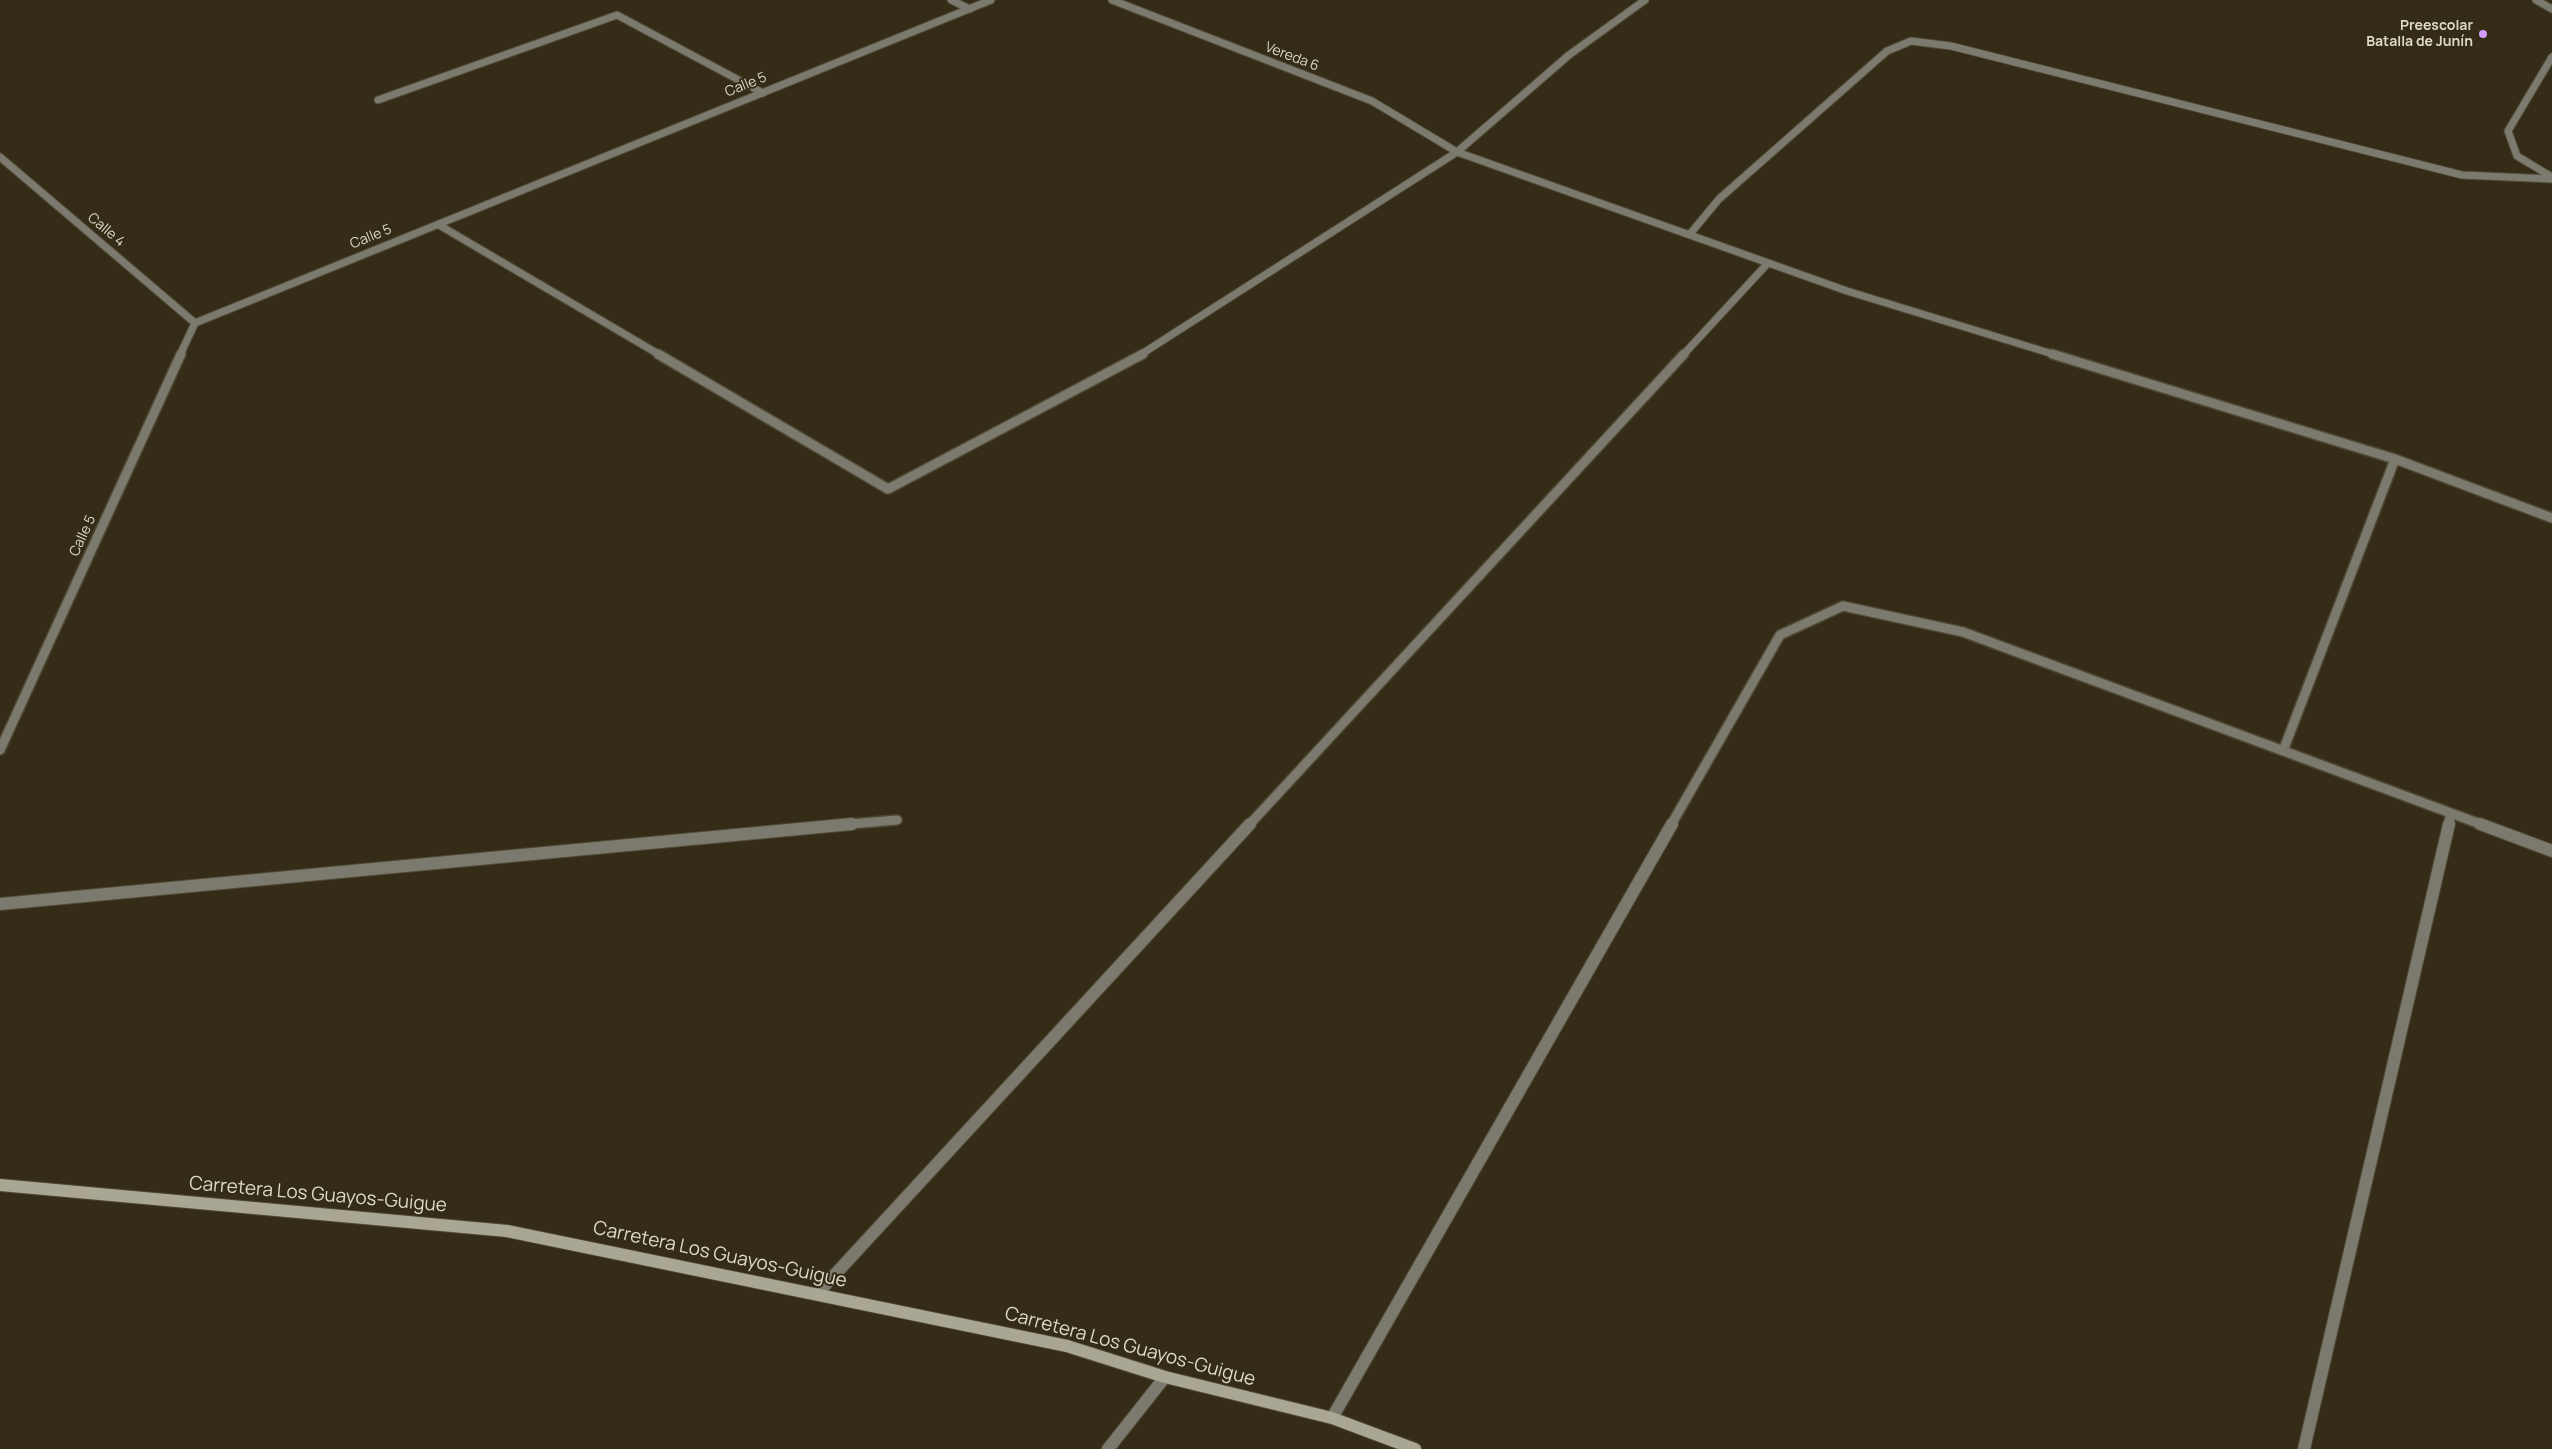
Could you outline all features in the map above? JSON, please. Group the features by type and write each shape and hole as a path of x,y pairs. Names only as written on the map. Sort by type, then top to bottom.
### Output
{"main road":[{"name":"Carretera Los Guayos-Guigue","path":"0,1185 507,1231 1067,1346 1164,1377 1332,1418 1415,1449"}],"street":[{"path":"951,0 970,8"},
{"name":"Calle 5","path":"0,750 195,323 991,0"},
{"name":"Vereda 6","path":"1112,0 1372,101 1457,152 1847,291 2394,459 2552,518"},
{"path":"439,225 888,490 1150,350 1457,152 1569,55 1645,0"},
{"path":"2536,0 2552,9"},
{"path":"378,100 617,16 763,93"},
{"path":"1690,234 1719,199 1887,50 1910,41 1951,46 2462,175 2552,178"},
{"path":"2552,57 2508,131 2517,156 2552,178"},
{"name":"Calle 4","path":"0,157 195,323"},
{"path":"818,1294 1768,263"},
{"path":"2284,751 2394,459"},
{"path":"1332,1418 1780,635 1843,606 1963,632 2552,851"},
{"path":"2304,1449 2451,814"},
{"path":"0,904 897,820"},
{"path":"1108,1449 1164,1377"}],"place":[{"name":"Preescolar Batalla de Junín","path":"2483,34"}]}
